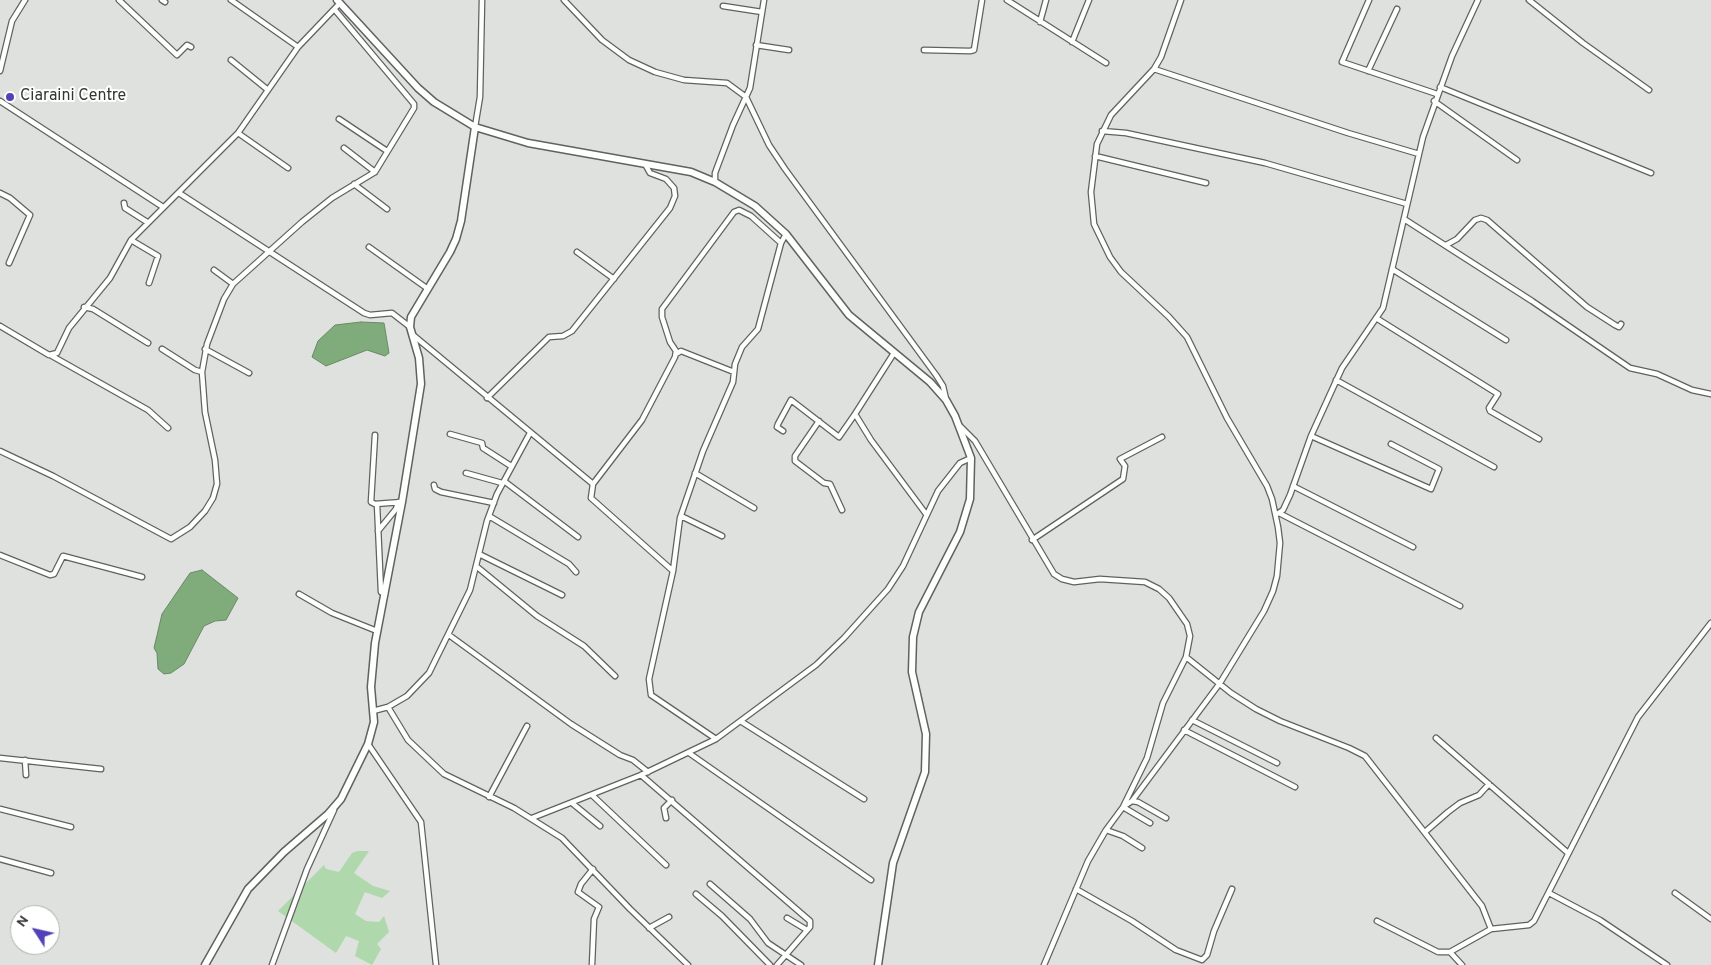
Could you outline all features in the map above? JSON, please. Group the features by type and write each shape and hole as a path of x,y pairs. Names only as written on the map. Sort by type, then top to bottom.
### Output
{"main road":[{"path":"338,1 401,72 418,88 434,102 474,127 528,143 691,172 714,182 763,212 786,234 849,315 930,382 946,400 961,427 971,458 972,483 967,515 922,605 913,637 912,672 926,734 927,753 921,788 893,863 878,965"},
{"path":"205,965 248,889 284,852 335,807 368,744 374,722 371,687 377,631 421,384 419,358 410,327 411,317 456,239 474,127"}],"street":[{"path":"0,71 1,52 12,21 25,0"},
{"path":"119,0 177,55 187,45 191,47"},
{"path":"230,0 298,47"},
{"path":"474,127 480,97 482,0"},
{"path":"564,0 602,40 629,60 655,72 684,80 727,83 746,97 769,145 936,375 943,386 946,400"},
{"path":"714,182 715,173 733,125 750,88 764,0"},
{"path":"924,50 974,50 982,0"},
{"path":"1007,0 1106,64"},
{"path":"1040,22 1046,0"},
{"path":"1072,42 1089,0"},
{"path":"1123,807 1132,802 1220,683 1273,591 1279,560 1278,514 1267,486 1227,418 1187,337 1169,317 1121,272 1098,235 1094,224 1091,192 1095,156 1102,131 1121,103 1154,69 1161,57 1181,0"},
{"path":"1369,0 1342,62 1437,94"},
{"path":"1278,514 1284,507 1312,436 1342,368 1382,308 1418,154 1434,102 1478,0"},
{"path":"1529,0 1583,43 1649,90"},
{"path":"52,356 57,353 69,328 84,307 110,278 131,240 238,133 298,47 335,10 338,1"},
{"path":"723,6 762,12"},
{"path":"1368,71 1397,9"},
{"path":"0,451 54,476 171,539 190,527 205,511 213,498 217,484 215,460 205,412 202,372 205,349 224,299 233,284 332,198 375,172 413,112 414,104 335,10"},
{"path":"756,45 789,50"},
{"path":"231,60 268,90"},
{"path":"1154,69 1418,154"},
{"path":"1440,86 1651,172"},
{"path":"0,101 163,207"},
{"path":"1434,102 1517,160"},
{"path":"339,118 387,151"},
{"path":"1102,131 1126,133 1265,163 1407,204"},
{"path":"238,133 288,168"},
{"path":"344,148 375,172"},
{"path":"1095,156 1206,183"},
{"path":"487,398 549,337 562,336 572,331 658,224 676,196 670,182 650,173 645,164"},
{"path":"354,184 388,209"},
{"path":"0,193 10,198 30,215 8,263"},
{"path":"179,193 364,313 370,315 392,313 410,327"},
{"path":"124,203 125,208 147,222"},
{"path":"676,354 662,318 662,309 734,212 739,210 751,216 781,243"},
{"path":"1404,218 1630,368 1657,374 1692,390 1711,394"},
{"path":"1446,246 1457,239 1475,220 1480,218 1486,220 1587,307 1618,327 1622,324"},
{"path":"716,739 655,699 648,690 649,679 673,571 680,516 695,473 733,382 735,364 742,347 758,329 781,243 786,234"},
{"path":"131,240 158,256 149,283"},
{"path":"369,247 428,290"},
{"path":"577,252 614,279"},
{"path":"1392,269 1506,340"},
{"path":"214,270 233,284"},
{"path":"84,307 93,309 148,343"},
{"path":"1376,318 1498,394 1489,408 1490,411 1539,439"},
{"path":"0,326 28,344 148,410 168,428"},
{"path":"413,335 593,484"},
{"path":"162,349 195,370 202,372"},
{"path":"205,349 249,373"},
{"path":"673,571 590,498 593,484 642,420 658,394 676,354 681,351 734,372"},
{"path":"783,431 777,427 791,400 839,437 894,353"},
{"path":"1336,380 1494,467"},
{"path":"855,414 871,440 926,514"},
{"path":"819,421 795,456 794,461 824,483 830,484 842,510"},
{"path":"961,427 975,441 1032,540 1054,574 1062,580 1074,582 1128,580 1145,582 1159,588 1176,605 1187,624 1190,636 1186,657 1163,703 1147,758 1123,807 1106,830 1076,889 1044,965"},
{"path":"373,711 388,707 407,696 419,686 429,673 470,590 494,503 511,466 530,433"},
{"path":"450,434 482,443 483,448 511,466"},
{"path":"375,435 372,502 377,504 400,502"},
{"path":"1312,436 1430,489 1440,472 1438,468 1391,444"},
{"path":"1032,540 1123,479 1125,466 1120,459 1162,437"},
{"path":"532,818 648,772 716,739 742,722 816,665 874,606 898,576 938,491 954,468 971,458"},
{"path":"695,473 754,508"},
{"path":"466,474 503,482 578,537"},
{"path":"434,485 438,491 494,503"},
{"path":"1293,486 1413,547"},
{"path":"378,531 400,502"},
{"path":"377,504 381,592 385,594"},
{"path":"1278,514 1460,606"},
{"path":"489,516 570,564 576,572"},
{"path":"680,516 722,536"},
{"path":"479,554 562,595"},
{"path":"0,555 50,574 54,574 63,556 142,577"},
{"path":"476,566 537,616 584,646 615,676"},
{"path":"299,594 332,613 377,631"},
{"path":"1377,922 1438,952 1450,952 1491,929 1529,925 1538,914 1549,893 1638,716 1711,623"},
{"path":"449,635 571,724 620,755 633,760 648,772"},
{"path":"1186,657 1231,693 1264,713 1365,756 1482,906 1491,929"},
{"path":"388,707 408,740 444,774 532,818 562,838 649,928 688,965"},
{"path":"1192,720 1277,763"},
{"path":"742,722 864,799"},
{"path":"490,797 527,726"},
{"path":"1184,730 1295,787"},
{"path":"1436,738 1568,853"},
{"path":"368,744 421,822 436,965"},
{"path":"689,753 871,880"},
{"path":"0,758 101,769"},
{"path":"26,760 26,775"},
{"path":"641,775 810,921 811,925 777,965"},
{"path":"1426,832 1460,803 1479,795 1489,784"},
{"path":"592,795 666,865"},
{"path":"666,818 664,808 672,800"},
{"path":"1132,802 1138,802 1166,818"},
{"path":"572,803 600,826"},
{"path":"272,965 306,869 335,807"},
{"path":"1123,807 1150,823"},
{"path":"0,809 70,827"},
{"path":"1106,830 1123,836 1142,848"},
{"path":"0,858 51,873"},
{"path":"592,965 594,919 599,907 578,892 580,884 593,869"},
{"path":"710,884 750,919 768,943 801,965"},
{"path":"1076,889 1132,921 1176,950 1202,960 1207,955 1214,931 1232,889"},
{"path":"1549,893 1600,920 1667,965"},
{"path":"1675,893 1711,918"},
{"path":"696,894 722,916 770,965"},
{"path":"649,928 669,917"},
{"path":"787,918 807,930"},
{"path":"1450,952 1462,965"}],"shaded area":[{"path":"361,322 384,323 389,353 385,356 367,350 326,366 312,357 318,341 335,325"},
{"path":"202,570 238,598 226,620 215,621 204,626 184,664 171,673 164,674 158,669 157,653 154,648 162,614 190,573"},
{"path":"369,851 354,873 373,886 390,891 382,898 365,892 355,914 366,921 379,922 384,916 389,932 377,944 381,949 372,965 355,956 359,941 346,936 336,953 278,911 324,865 326,869 339,872 352,853"}],"place":[{"name":"Ciaraini Centre","path":"10,97"}]}
